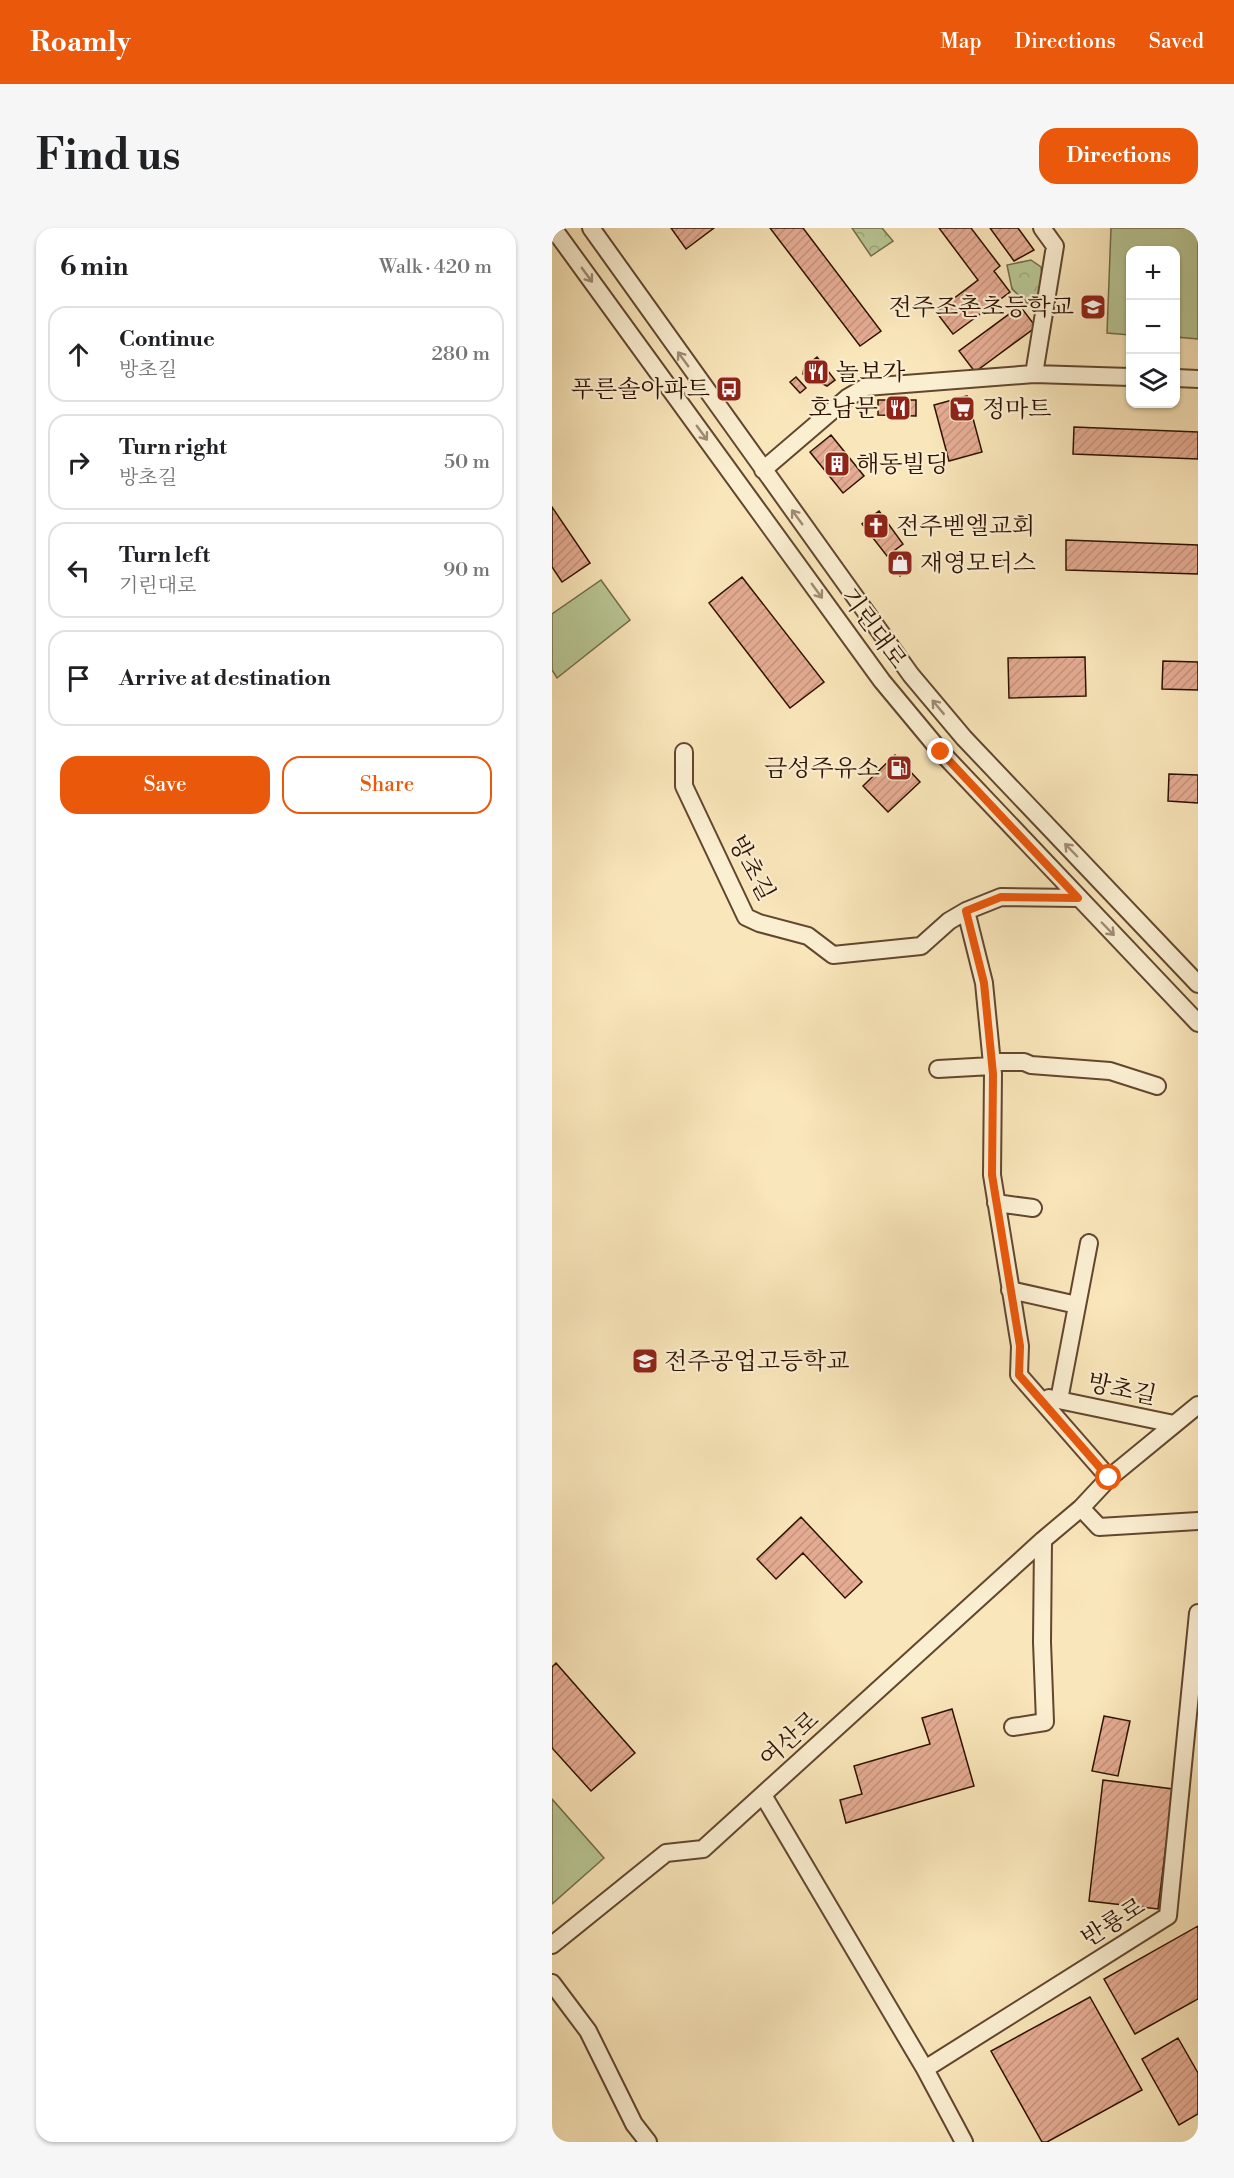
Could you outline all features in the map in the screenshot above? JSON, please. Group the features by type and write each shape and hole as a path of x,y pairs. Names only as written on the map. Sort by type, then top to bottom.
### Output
{"street":[{"name":"기린대로","path":"553,228 882,681 941,752 1198,1023"},
{"name":"기린대로","path":"591,228 911,675 964,738 1198,984"},
{"path":"1034,374 1055,246 1042,228"},
{"path":"763,470 847,398 866,387 1034,374 1126,377"},
{"path":"1180,378 1198,379"},
{"name":"방초길","path":"684,752 684,786 746,917 759,923 808,936 833,955 921,946 949,921 966,911 1001,897 1078,898"},
{"name":"방초길","path":"966,911 984,983 992,1064 992,1175 1020,1346 1019,1375 1109,1478"},
{"path":"938,1069 1024,1062 1031,1065 1110,1071 1157,1086"},
{"path":"996,1203 1033,1208"},
{"name":"방초길","path":"1059,1400 1089,1243"},
{"path":"1010,1290 1077,1305"},
{"name":"방초길","path":"1037,1395 1174,1424"},
{"name":"여산로","path":"552,1945 666,1853 703,1849 1081,1508 1109,1478 1198,1405"},
{"path":"1081,1508 1099,1527 1198,1521"},
{"path":"1013,1727 1045,1722 1042,1642 1043,1540"},
{"name":"반룡로","path":"925,2069 1168,1916 1198,1613"},
{"path":"763,1795 925,2069 964,2142"},
{"path":"552,1983 588,2031 634,2124 648,2142"}],"green space":[{"path":"852,228 882,228 893,241 871,256"},
{"path":"1111,228 1198,228 1198,339 1180,337 1180,246 1126,246 1126,335 1107,333"},
{"path":"1031,260 1041,267 1044,293 1029,305 1012,289 1007,265"},
{"path":"601,580 630,620 557,678 552,670 552,614"},
{"path":"552,1799 604,1858 552,1904"}],"building":[{"path":"671,228 714,228 686,249"},
{"path":"770,228 803,228 881,331 860,346"},
{"path":"939,228 971,228 1000,266 994,271 1010,292 953,334 936,312 978,280"},
{"path":"990,228 1018,228 1034,250 1014,261"},
{"path":"1020,306 1036,327 975,372 959,351"},
{"path":"817,357 835,380 827,386 803,374 804,368"},
{"path":"796,377 806,388 800,393 790,382"},
{"path":"967,396 982,452 949,461 934,405"},
{"path":"878,400 916,400 916,416 878,415"},
{"path":"1074,427 1198,432 1198,459 1073,454"},
{"name":"해동빌딩","path":"831,435 864,476 843,493 810,452"},
{"path":"552,507 590,563 562,582 552,567"},
{"path":"879,511 903,544 887,556 862,524"},
{"path":"1066,540 1198,545 1198,574 1066,570"},
{"path":"901,554 911,568 900,576 890,562"},
{"path":"742,577 824,682 790,708 709,603"},
{"path":"1085,657 1086,696 1009,698 1008,658"},
{"path":"1163,661 1198,662 1198,690 1162,689"},
{"path":"895,755 920,782 888,812 863,786"},
{"path":"1169,774 1198,775 1198,803 1168,801"},
{"path":"801,1517 862,1582 845,1598 803,1553 776,1579 757,1559"},
{"path":"556,1663 635,1753 591,1791 552,1748 552,1667"},
{"path":"952,1709 974,1786 846,1823 840,1800 862,1794 854,1766 930,1744 922,1718"},
{"path":"1104,1716 1130,1721 1118,1776 1092,1771"},
{"path":"1103,1780 1173,1789 1158,1909 1089,1901"},
{"path":"1198,1926 1198,1999 1135,2034 1104,1979"},
{"path":"1090,1997 1142,2090 1047,2142 1042,2142 991,2051"},
{"path":"1178,2038 1198,2073 1198,2114 1179,2125 1142,2059"}],"place":[{"name":"전주조촌초등학교","path":"1093,307"},
{"name":"놀보가","path":"816,372"},
{"name":"푸른솔아파트","path":"729,389"},
{"name":"호남문","path":"898,408"},
{"name":"정마트","path":"962,409"},
{"name":"해동빌딩","path":"837,464"},
{"name":"전주벧엘교회","path":"876,526"},
{"name":"재영모터스","path":"900,563"},
{"name":"금성주유소","path":"899,768"},
{"name":"전주공업고등학교","path":"645,1361"}],"route":[{"path":"941,752 1078,898 1001,897 966,911 984,983 993,1074 992,1175 1020,1346 1019,1375 1109,1478"}]}
